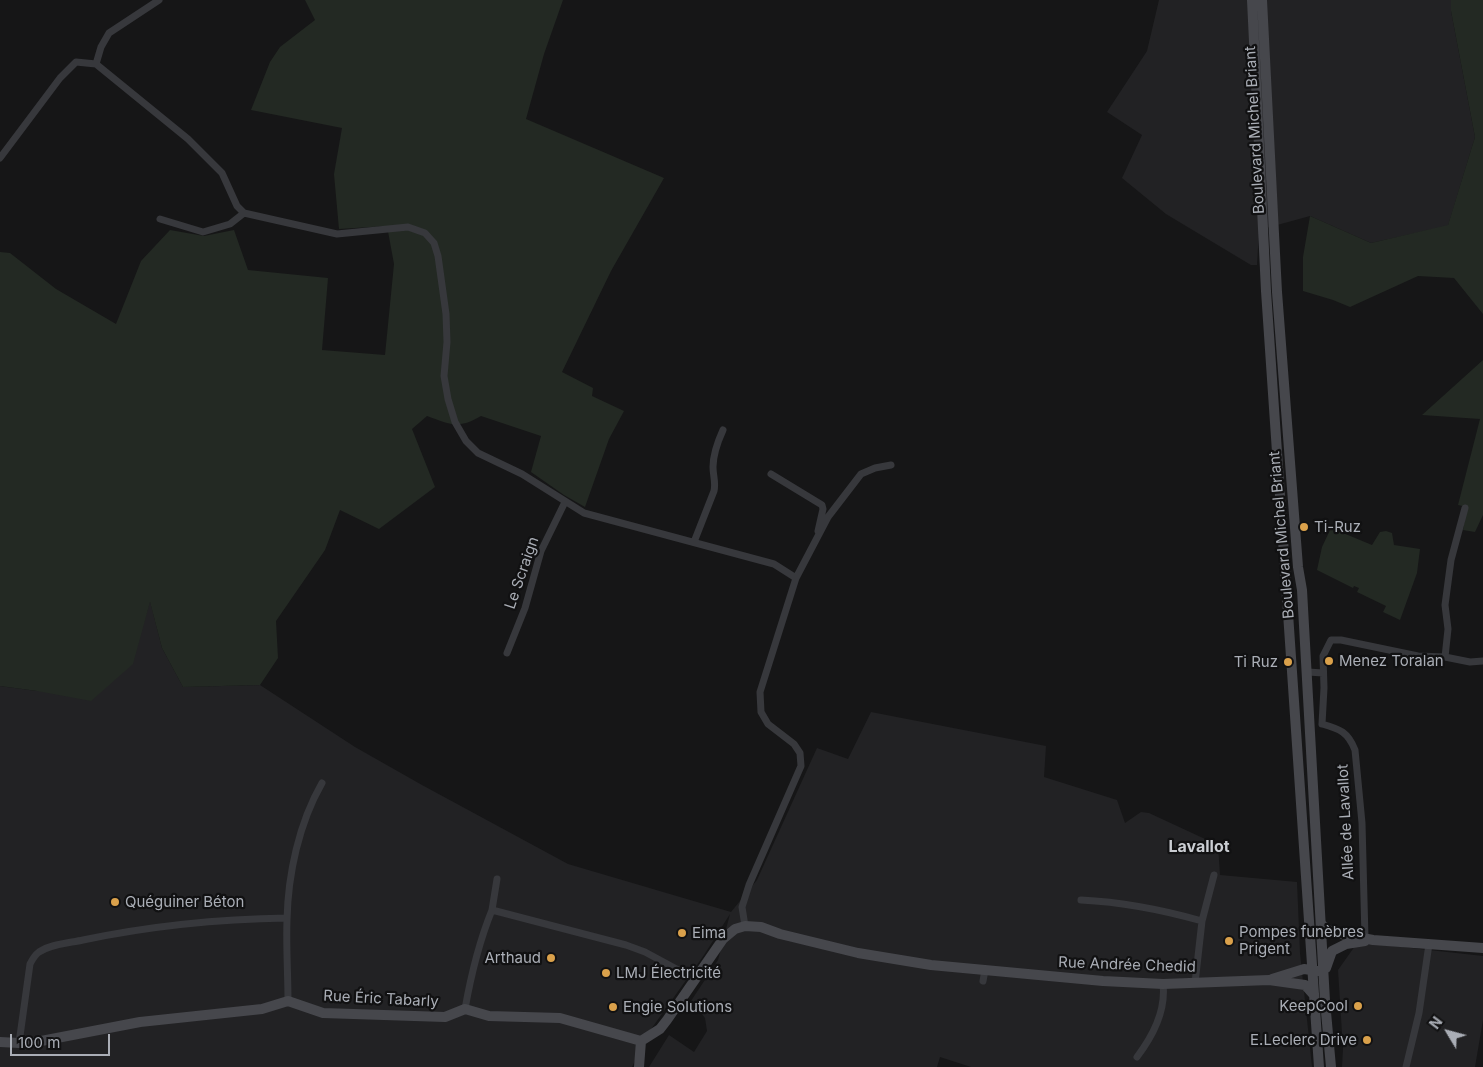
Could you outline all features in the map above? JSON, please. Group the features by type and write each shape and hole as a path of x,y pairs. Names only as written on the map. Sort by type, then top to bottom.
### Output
{"main road":[{"name":"Boulevard Michel Briant","path":"1252,0 1262,80 1291,481 1298,567 1302,590 1322,925 1327,935"},
{"name":"Boulevard Michel Briant","path":"1262,0 1266,291 1294,675 1311,951"},
{"path":"1296,707 1311,727"},
{"name":"Rue Andrée Chedid","path":"745,926 761,927 790,936 891,959 984,975 1163,984 1269,980 1309,976"},
{"path":"465,1009 489,1016 560,1018 641,1041 660,1029 723,939 736,928 745,926"},
{"path":"1320,1067 1314,994 1309,976 1311,951 1327,935"},
{"path":"1327,935 1483,948"},
{"path":"1327,935 1325,972 1331,1067"},
{"path":"1325,972 1332,951 1346,944 1369,939"},
{"path":"1309,976 1325,972"},
{"name":"Rue Andrée Chedid","path":"1269,980 1309,976"},
{"path":"0,1042 36,1042 140,1022 262,1009 288,1001"},
{"name":"Rue Éric Tabarly","path":"288,1001 323,1013 445,1017 465,1009"},
{"path":"639,1067 641,1041"}],"street":[{"path":"96,64 101,47 109,33 159,0"},
{"path":"0,158 60,78 76,62 96,64 188,139 222,173 237,206 244,213 337,234 408,227 426,232 434,243 438,256 446,314 447,342 444,376 448,398 455,422 466,441 478,453 522,474 584,513 774,564 796,578"},
{"path":"160,219 204,232 230,224 244,213"},
{"path":"694,542 714,492 716,483 713,466 717,444 723,430"},
{"path":"745,926 742,908 749,885 801,766 800,753 794,744 768,724 761,712 760,692 796,578 828,517 861,474 875,468 891,465"},
{"path":"771,474 822,506 818,537"},
{"name":"Le Scraign","path":"508,653 526,608 541,551 565,502"},
{"path":"1444,657 1448,629 1445,605 1452,560 1465,508"},
{"path":"1311,727 1322,724 1323,656 1331,640 1341,640 1418,656 1444,657 1470,662 1483,661"},
{"path":"1308,672 1323,673"},
{"name":"Allée de Lavallot","path":"1322,724 1338,728 1351,739 1355,750 1362,823 1369,939"},
{"path":"288,1001 287,918 296,854 308,813 322,783"},
{"path":"1196,983 1202,921 1214,875"},
{"path":"465,1009 481,936 492,910 497,879"},
{"path":"1081,900 1101,901 1174,913 1202,921"},
{"path":"492,910 626,945 645,952 695,979"},
{"path":"19,1043 30,964 36,955 44,950 93,938 156,928 208,922 287,918"},
{"path":"1406,1067 1419,1014 1429,944"},
{"path":"1137,1057 1148,1042 1160,1014 1164,996 1163,984"}],"shaded area":[{"path":"305,0 563,0 544,54 526,119 664,178 611,271 562,372 593,388 592,396 624,411 609,439 585,507 531,472 541,436 481,416 467,423 455,424 442,422 427,416 412,429 435,487 379,529 340,510 325,550 276,621 278,658 260,685 183,687 162,648 150,602 133,664 91,701 0,686 0,252 10,253 56,289 116,324 141,261 170,230 204,236 234,230 248,270 328,278 322,350 385,355 394,264 387,226 339,229 334,174 342,128 251,110 270,62 280,47 315,20"},
{"path":"1159,0 1451,0 1451,11 1475,137 1448,226 1371,243 1310,216 1259,230 1257,265 1251,265 1166,214 1122,178 1142,135 1107,112 1147,51"},
{"path":"1451,0 1483,0 1483,314 1454,278 1418,276 1350,307 1303,291 1303,257 1310,216 1371,243 1448,225 1475,137 1451,11"},
{"path":"1483,360 1483,515 1475,532 1463,530 1467,507 1458,505 1480,419 1422,415"},
{"path":"1331,528 1372,545 1380,532 1386,531 1392,533 1394,545 1420,549 1417,573 1400,620 1383,612 1386,606 1357,592 1359,588 1354,586 1353,588 1317,570 1322,547"},
{"path":"150,601 162,648 183,687 260,685 355,747 568,864 731,912 757,880 817,748 848,759 871,712 1046,746 1044,777 1117,800 1125,823 1141,812 1149,813 1218,845 1220,875 1297,882 1300,953 1312,1067 971,1067 940,1057 937,1067 649,1067 669,1035 694,1052 707,1031 705,1018 698,1009 689,1004 718,960 730,914 704,955 649,1032 632,1067 0,1067 0,686 37,691 143,624"},
{"path":"1375,944 1483,956 1483,1020 1475,1067 1342,1067 1343,1049 1338,970 1355,946"}],"place":[{"name":"Ti-Ruz","path":"1304,527"},
{"name":"Menez Toralan","path":"1329,661"},
{"name":"Ti Ruz","path":"1288,662"},
{"name":"Quéguiner Béton","path":"115,902"},
{"name":"Eima","path":"682,933"},
{"name":"Pompes funèbres Prigent","path":"1229,941"},
{"name":"Arthaud","path":"551,958"},
{"name":"LMJ Électricité","path":"606,973"},
{"name":"KeepCool","path":"1358,1006"},
{"name":"Engie Solutions","path":"613,1007"},
{"name":"E.Leclerc Drive","path":"1367,1040"}],"district":[{"name":"Lavallot","path":"1199,847"}]}
